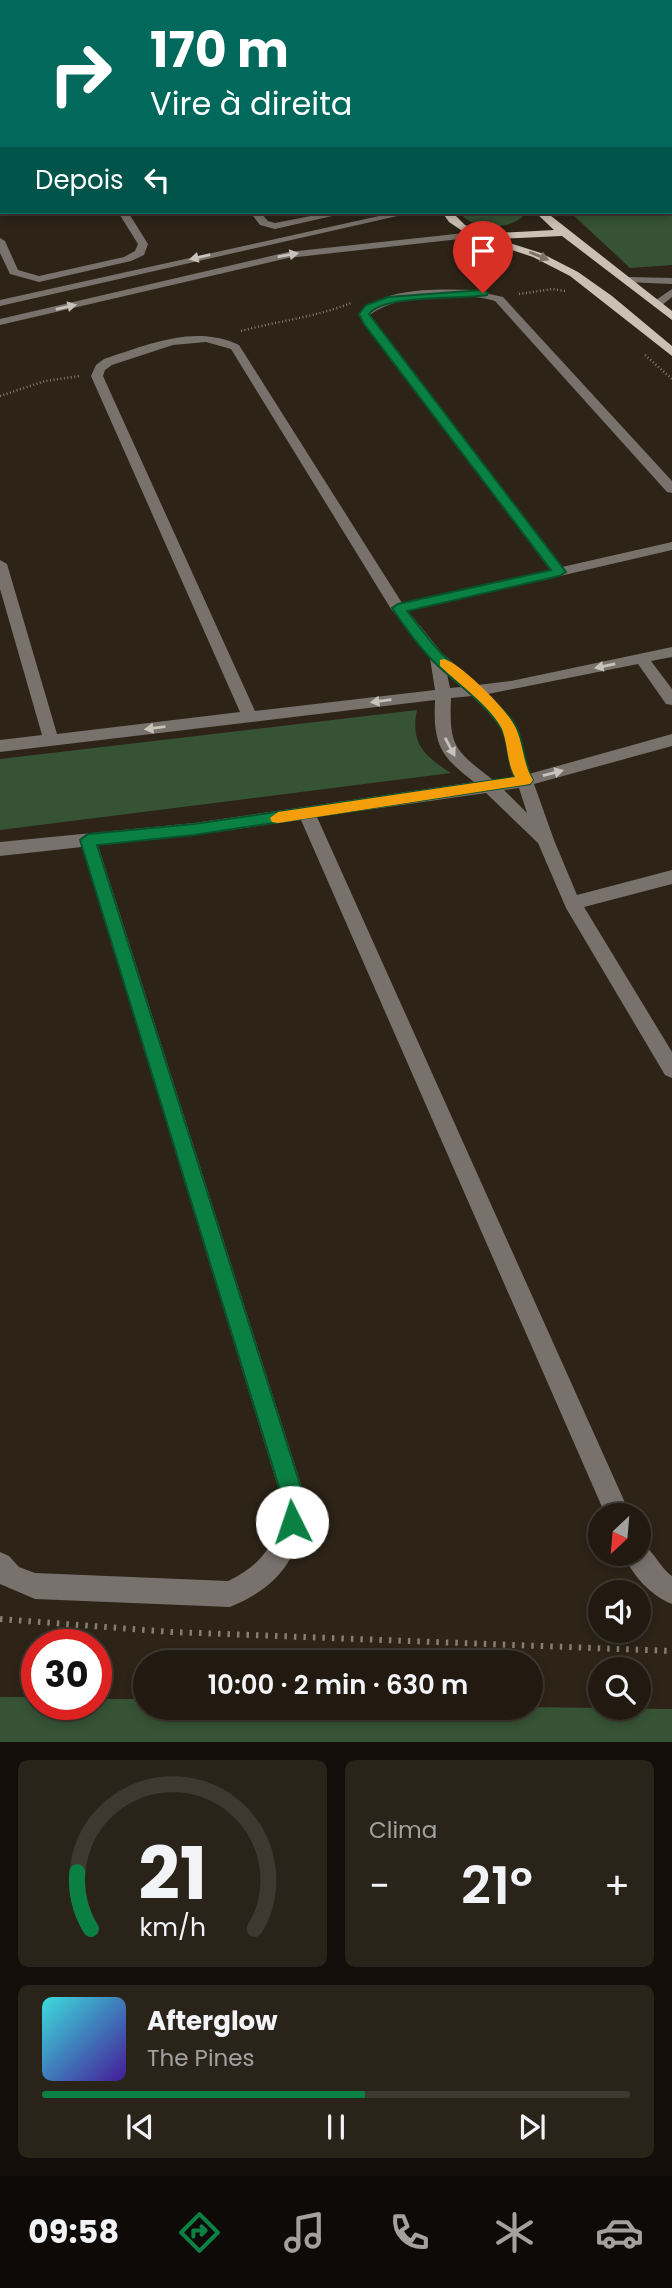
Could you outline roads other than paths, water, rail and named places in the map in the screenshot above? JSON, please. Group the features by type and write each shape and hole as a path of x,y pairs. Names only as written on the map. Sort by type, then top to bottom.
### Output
{"main road":[{"path":"449,214 458,226 474,235 527,251 582,277 672,352"},
{"path":"474,235 516,231 543,215 561,233 585,247 629,280 672,317"},
{"path":"474,235 561,233"}],"street":[{"path":"0,241 14,272 39,279 127,259 140,253 143,244 124,214"},
{"path":"257,214 264,223 275,226 335,214"},
{"path":"0,303 401,214"},
{"path":"0,323 288,255 474,235"},
{"path":"629,280 672,281"},
{"path":"559,572 368,322 364,314 369,307 388,300 473,291 499,299 672,489"},
{"path":"657,304 672,292"},
{"path":"250,717 97,376 100,368 108,362 190,338 225,340 235,347 398,608 437,657 476,691 507,724 517,754 518,769 525,780 545,840 572,903 672,1069"},
{"path":"398,608 672,545"},
{"path":"0,565 51,740"},
{"path":"0,746 476,691 672,652"},
{"path":"437,657 443,694 442,725 445,743 457,760 488,785 545,840"},
{"path":"641,658 672,700"},
{"path":"0,849 194,829 525,780 672,740"},
{"path":"307,814 613,1503"},
{"path":"0,1565 10,1576 35,1586 230,1594 253,1584 272,1568 285,1546 292,1522 293,1497 88,840"},
{"path":"572,903 672,877"},
{"path":"646,1566 656,1579 672,1591"}]}
